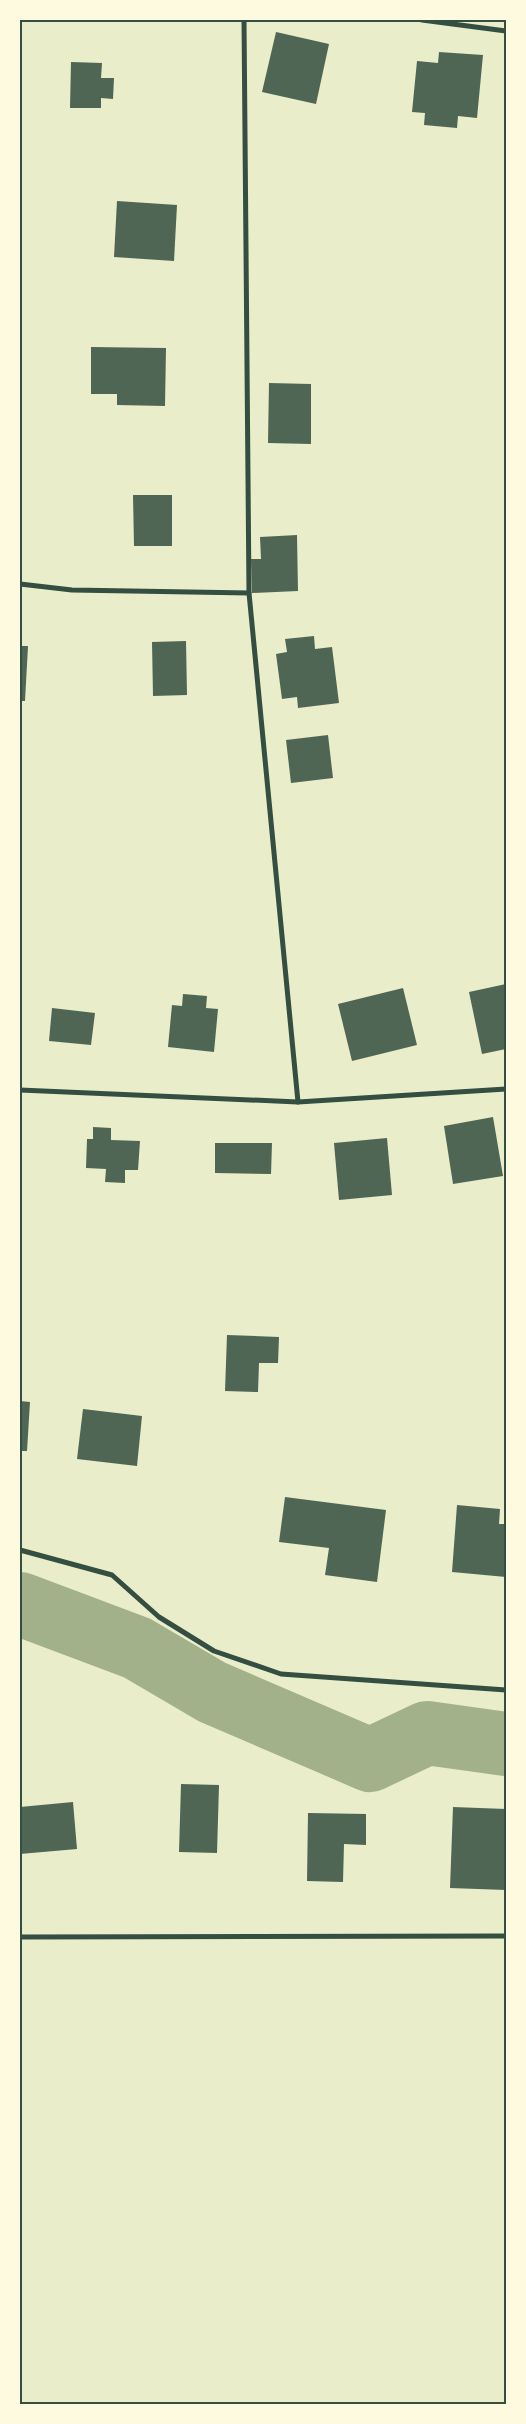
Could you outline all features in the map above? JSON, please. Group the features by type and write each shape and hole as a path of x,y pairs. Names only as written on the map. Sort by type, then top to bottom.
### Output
{"street":[{"path":"244,20 249,593 298,1102"},
{"path":"422,20 506,31"},
{"path":"20,584 72,590 249,593"},
{"path":"20,1090 298,1102 506,1089"},
{"path":"20,1550 112,1575 159,1617 214,1651 281,1674 506,1690"},
{"path":"20,1937 506,1936"}],"building":[{"path":"276,32 329,44 316,104 262,92"},
{"path":"439,52 483,55 477,118 458,116 457,128 424,125 425,113 412,112 417,61 438,63"},
{"path":"71,62 102,63 101,78 114,78 113,99 101,98 101,108 70,108"},
{"path":"117,201 177,205 174,261 114,257"},
{"path":"91,347 166,348 165,406 117,405 117,394 91,394"},
{"path":"269,383 311,384 311,444 268,443"},
{"path":"133,495 172,495 172,546 134,546"},
{"path":"297,535 298,591 252,593 251,559 261,559 260,537"},
{"path":"314,636 315,649 332,647 339,703 298,708 297,697 282,699 276,654 287,652 285,639"},
{"path":"186,641 187,695 153,696 152,642"},
{"path":"20,646 28,646 25,701 20,701"},
{"path":"328,735 333,778 291,783 286,740"},
{"path":"506,984 506,1049 482,1054 469,992"},
{"path":"403,988 417,1045 352,1061 338,1004"},
{"path":"183,994 207,996 206,1008 218,1009 214,1052 168,1047 172,1005 182,1006"},
{"path":"52,1008 95,1013 91,1045 49,1041"},
{"path":"493,1117 503,1176 453,1184 444,1126"},
{"path":"93,1127 111,1128 111,1140 140,1141 138,1170 125,1170 125,1183 105,1182 106,1169 86,1168 87,1139 93,1139"},
{"path":"387,1138 392,1195 339,1200 334,1143"},
{"path":"215,1143 272,1143 271,1174 215,1173"},
{"path":"227,1335 279,1337 278,1363 259,1363 258,1392 225,1391"},
{"path":"20,1401 30,1402 27,1451 20,1451"},
{"path":"83,1409 142,1416 137,1466 77,1459"},
{"path":"285,1497 386,1510 377,1582 325,1575 329,1548 279,1542"},
{"path":"457,1505 500,1509 499,1524 506,1524 506,1577 452,1572"},
{"path":"181,1784 219,1785 217,1853 179,1852"},
{"path":"73,1802 77,1849 20,1854 20,1807"},
{"path":"453,1807 506,1809 506,1890 450,1888"},
{"path":"308,1813 366,1814 366,1845 344,1844 343,1882 307,1881"}],"waterway":[{"path":"20,1604 137,1648 212,1692 370,1760 427,1733 506,1744"}]}
